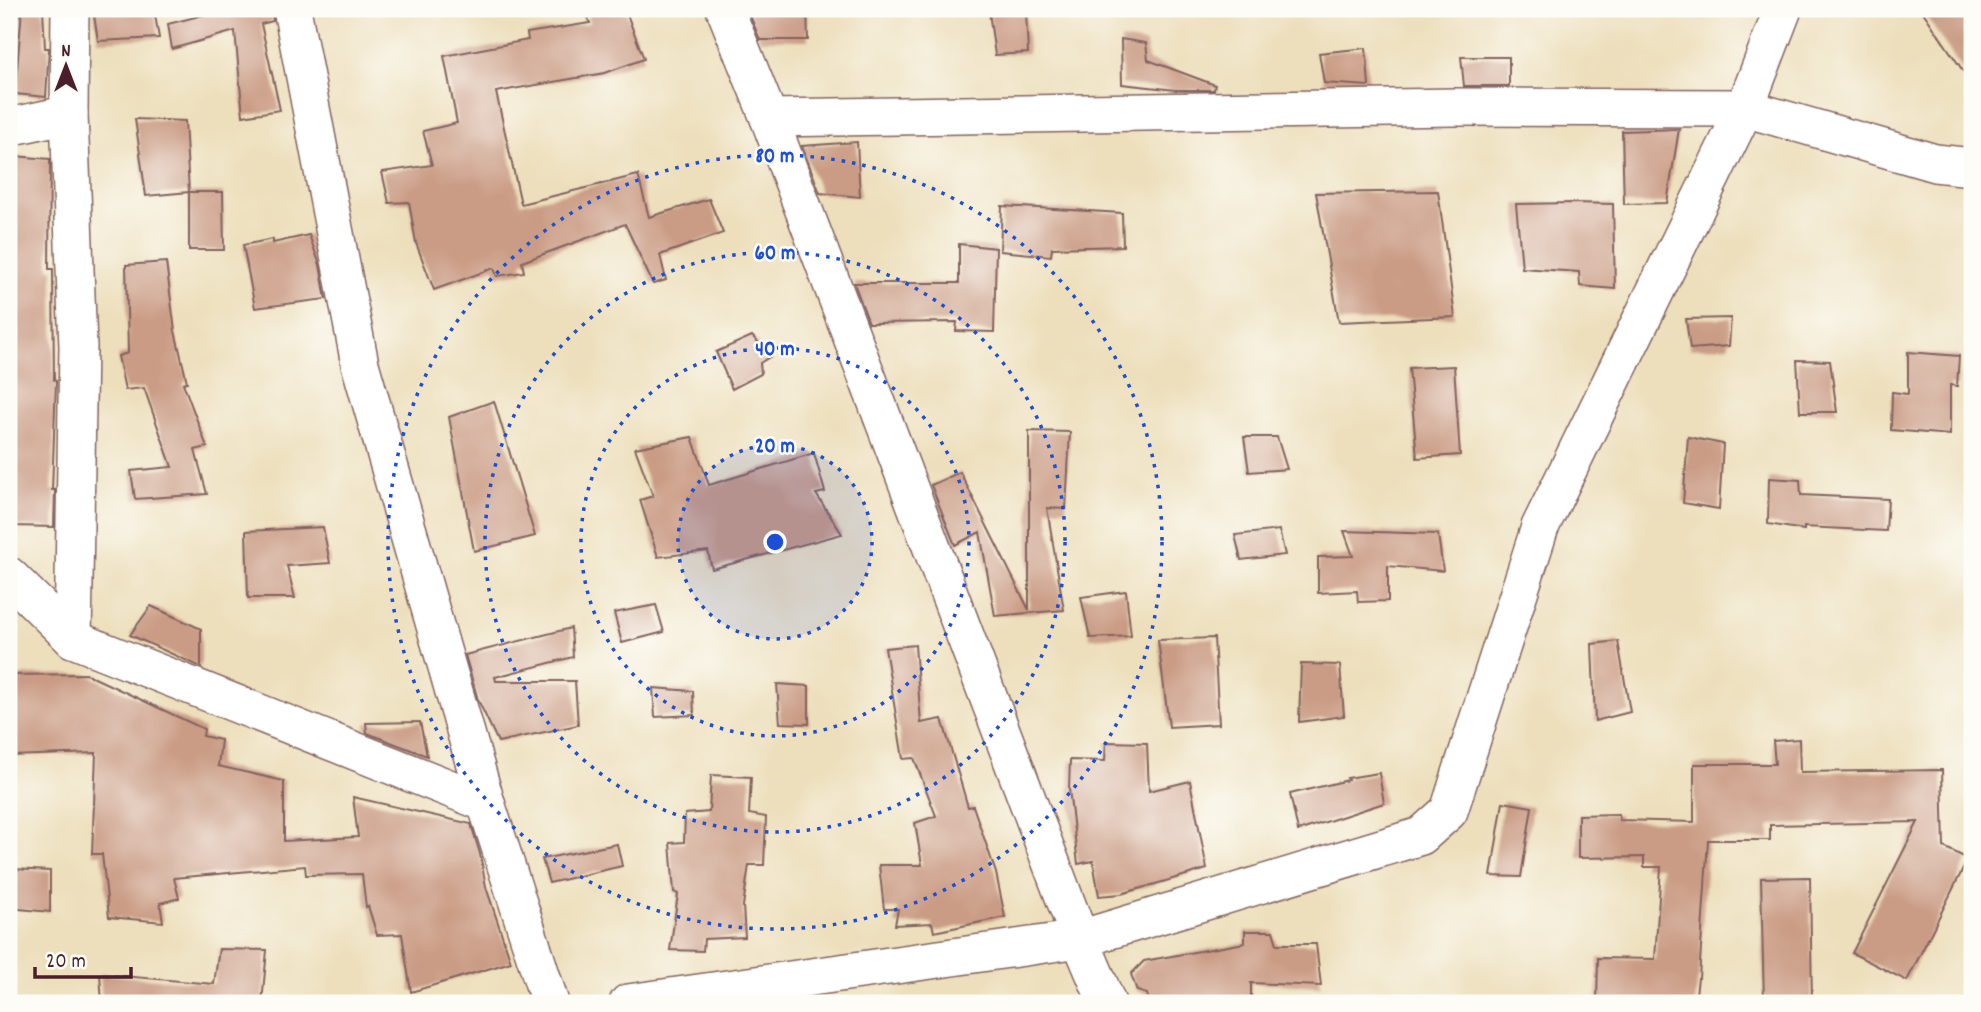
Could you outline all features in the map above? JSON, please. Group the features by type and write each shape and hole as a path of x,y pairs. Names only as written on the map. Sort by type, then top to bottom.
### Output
{"street":[{"path":"70,9 69,114 78,346 72,639"},
{"path":"292,9 360,364 486,803 550,1003"},
{"path":"725,9 769,118 1080,939 1107,1003"},
{"path":"628,1003 1080,939 1421,835 1449,811 1540,527 1745,108 1783,9"},
{"path":"769,118 1455,107 1745,108 1935,163 1972,167"},
{"path":"9,127 69,114"},
{"path":"9,576 72,639 486,803"}],"building":[{"path":"22,9 43,9 45,48 49,48 46,97 15,94"},
{"path":"93,9 154,9 159,38 98,41"},
{"path":"227,9 272,9 273,21 261,24 280,110 243,116 235,31 172,49 168,24"},
{"path":"585,9 625,9 644,59 605,73 496,92 521,204 638,175 649,217 709,199 723,233 660,255 666,280 653,284 625,224 522,262 524,272 497,276 494,268 434,290 416,243 409,202 389,203 382,172 432,165 423,131 457,123 444,56 528,40 527,33 590,23"},
{"path":"768,9 807,9 808,40 760,40 749,13"},
{"path":"1921,9 1972,9 1972,84"},
{"path":"989,12 1026,12 1028,53 995,55"},
{"path":"1121,39 1146,43 1148,60 1215,85 1214,90 1176,90 1122,84"},
{"path":"1366,48 1369,86 1324,83 1319,53"},
{"path":"1461,57 1509,57 1509,86 1464,86"},
{"path":"135,119 185,121 189,192 146,196"},
{"path":"1679,129 1667,203 1624,204 1622,131"},
{"path":"857,142 860,197 820,193 802,146"},
{"path":"13,156 50,159 49,269 53,269 56,381 52,490 55,490 54,527 14,526 9,475 9,271 17,271"},
{"path":"1438,191 1455,317 1339,322 1316,193"},
{"path":"189,192 223,192 224,250 189,250"},
{"path":"1516,204 1613,204 1615,289 1580,286 1579,272 1522,268"},
{"path":"1002,206 1122,213 1123,246 1052,248 1051,256 1000,251"},
{"path":"309,235 320,265 326,299 255,308 243,245 273,239 273,243"},
{"path":"959,244 996,248 994,332 956,331 957,322 869,323 854,283 959,283"},
{"path":"166,262 175,331 187,382 183,383 207,447 195,450 207,494 135,499 131,471 172,467 144,388 125,390 118,356 128,353 126,265"},
{"path":"1731,318 1729,346 1690,349 1686,319"},
{"path":"752,336 771,356 760,363 761,374 732,389 716,352"},
{"path":"1908,352 1959,356 1957,386 1950,385 1950,435 1891,430 1892,392 1908,394"},
{"path":"1797,360 1830,361 1837,412 1800,412"},
{"path":"1454,366 1460,455 1417,458 1409,368"},
{"path":"494,401 535,536 474,551 449,417"},
{"path":"1029,431 1070,432 1066,509 1047,508 1064,610 995,616 980,532 955,545 931,485 960,472 1029,610"},
{"path":"692,437 709,485 814,453 825,492 816,494 842,534 712,569 708,551 658,557 640,500 653,496 635,448"},
{"path":"1244,437 1277,437 1287,469 1249,472"},
{"path":"1688,437 1723,444 1719,509 1683,503"},
{"path":"1769,478 1800,480 1801,495 1888,499 1886,531 1804,527 1804,530 1768,524"},
{"path":"323,527 330,563 287,566 295,598 248,598 246,531"},
{"path":"1279,530 1285,555 1241,560 1235,535"},
{"path":"1344,531 1438,534 1443,571 1388,566 1388,601 1358,602 1357,591 1318,593 1318,557 1353,556"},
{"path":"1126,591 1131,636 1090,638 1081,597"},
{"path":"656,605 664,632 622,643 614,613"},
{"path":"151,606 201,629 201,667 130,635"},
{"path":"571,628 573,657 495,677 496,681 575,681 578,725 498,742 478,700 465,655"},
{"path":"1214,638 1219,724 1169,727 1158,640"},
{"path":"1618,641 1630,712 1595,721 1592,644"},
{"path":"915,645 921,723 942,719 968,807 973,806 996,873 1005,917 934,932 932,923 895,925 898,909 884,909 879,865 922,865 915,823 936,816 914,758 903,759 885,648"},
{"path":"1301,664 1340,665 1344,716 1299,722"},
{"path":"86,674 204,729 203,736 221,740 218,766 284,781 284,841 358,837 353,797 471,824 486,887 511,962 411,992 402,934 377,935 368,906 366,907 362,874 306,875 305,866 174,878 179,898 160,903 163,922 109,917 102,854 92,854 96,753 9,756 9,675"},
{"path":"777,684 809,686 809,724 780,723"},
{"path":"653,688 693,691 694,715 655,717"},
{"path":"420,722 427,756 367,733 366,723"},
{"path":"1799,739 1800,772 1942,770 1944,847 1968,859 1907,981 1852,953 1918,822 1770,825 1770,840 1708,840 1695,1003 1597,1003 1598,958 1655,959 1661,867 1644,867 1644,857 1578,858 1578,815 1619,814 1619,820 1694,822 1694,764 1775,764 1773,741"},
{"path":"1106,742 1147,743 1149,791 1190,781 1207,869 1121,894 1099,896 1093,861 1078,864 1069,789 1070,760 1105,761"},
{"path":"1379,773 1384,803 1298,831 1290,794 1348,780 1347,778"},
{"path":"711,775 751,777 749,814 766,817 764,865 749,865 743,906 745,937 704,939 703,951 670,950 678,894 674,892 670,843 684,842 685,814 709,812"},
{"path":"1503,802 1532,807 1521,877 1491,876"},
{"path":"617,844 622,866 549,883 542,859"},
{"path":"13,869 50,871 50,912 9,908"},
{"path":"1810,877 1812,1003 1764,1003 1761,878"},
{"path":"1245,931 1273,931 1277,944 1316,944 1321,986 1251,983 1251,1003 1149,1003 1147,994 1137,991 1131,974 1144,961 1245,943"},
{"path":"219,949 267,950 262,1003 102,1003 100,974 214,984"}]}
